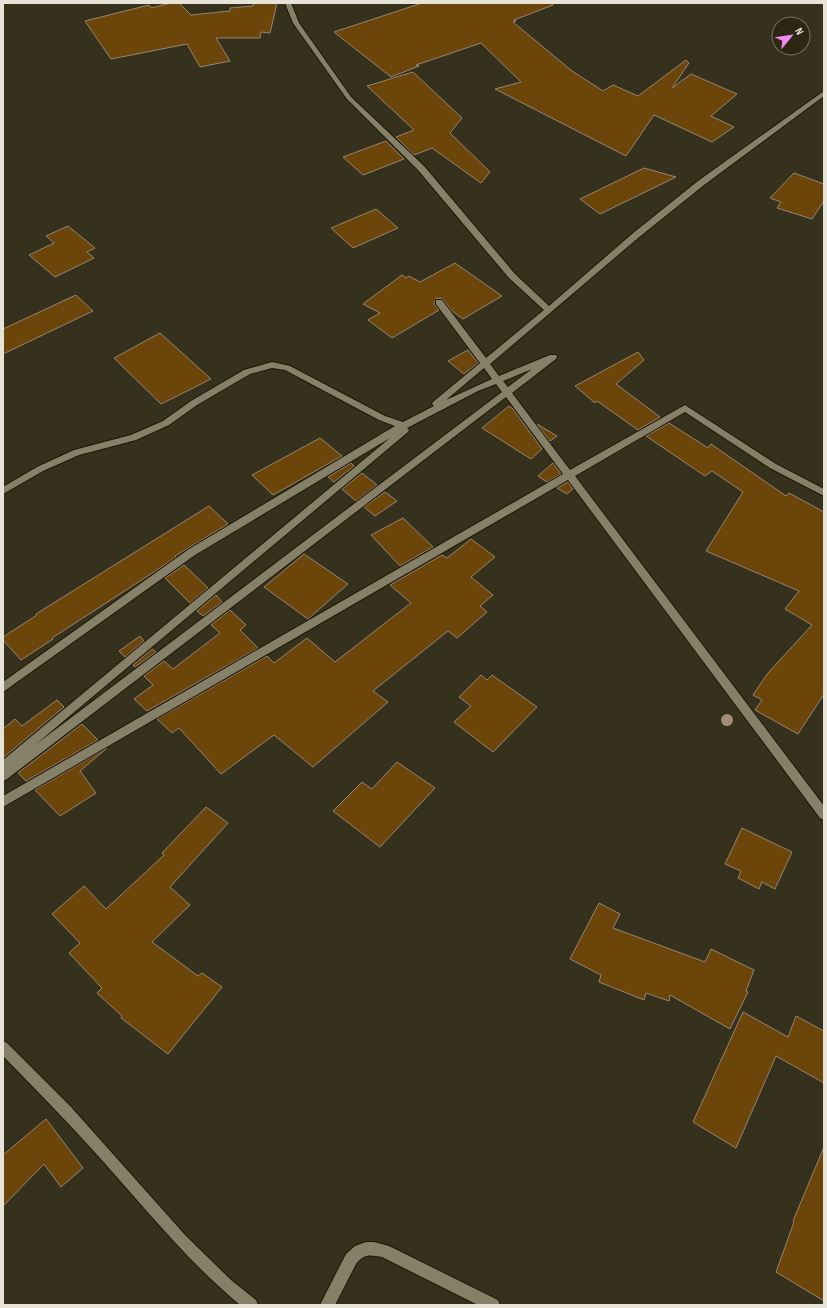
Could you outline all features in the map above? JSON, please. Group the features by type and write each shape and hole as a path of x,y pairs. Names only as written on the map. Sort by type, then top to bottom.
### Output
{"street":[{"path":"288,3 296,23 349,98 421,168 512,276 549,310"},
{"path":"3,766 549,310 635,236 701,183 824,93"},
{"path":"439,302 824,816"},
{"path":"3,688 192,552 403,426 475,389 553,357 3,776"},
{"path":"3,491 40,469 77,452 133,438 160,426 194,403 247,372 272,365 288,368 382,418 403,426"},
{"path":"3,802 685,408 773,466 824,493"},
{"path":"3,1047 76,1121 122,1175 200,1260 251,1305"},
{"path":"326,1305 341,1281 348,1262 355,1252 363,1248 373,1247 493,1305"}],"building":[{"path":"171,3 179,3 191,15 230,11 230,8 253,6 254,3 277,3 270,33 261,32 260,38 216,38 230,61 200,67 187,44 111,59 85,21 149,5 151,8"},
{"path":"422,3 553,3 553,5 514,20 516,21 513,22 572,71 603,91 613,85 638,96 686,60 689,63 672,88 691,74 737,94 711,116 734,127 712,142 654,115 626,156 495,89 521,82 481,43 416,65 419,66 391,77 334,32"},
{"path":"413,72 462,118 450,133 490,172 481,183 432,148 414,155 396,137 414,130 367,86"},
{"path":"386,141 404,159 363,175 343,157"},
{"path":"644,168 676,177 600,214 580,199"},
{"path":"794,173 824,184 824,201 812,219 777,208 781,202 770,198"},
{"path":"376,209 398,228 353,248 331,228"},
{"path":"68,226 95,248 87,252 94,258 55,277 29,255 54,243 46,236"},
{"path":"455,263 502,296 463,319 452,311 443,299 436,298 434,304 439,310 392,338 368,320 380,313 363,304 402,275 406,278 409,276 420,282"},
{"path":"76,295 93,311 3,354 3,329"},
{"path":"160,333 211,379 161,404 114,358"},
{"path":"468,350 478,363 464,374 448,361"},
{"path":"638,352 644,360 616,384 660,417 638,430 597,401 595,403 575,386"},
{"path":"509,406 513,409 542,449 531,459 482,428"},
{"path":"669,423 708,448 711,444 786,496 789,493 824,512 824,694 798,734 755,710 762,700 753,695 768,673 812,625 785,609 799,591 706,551 743,492 712,471 705,476 646,436"},
{"path":"537,424 557,436 550,441"},
{"path":"320,438 342,456 273,495 252,475"},
{"path":"351,463 354,466 334,482 328,477"},
{"path":"553,463 561,474 547,482 538,476"},
{"path":"362,473 377,485 356,501 342,489"},
{"path":"568,482 573,489 567,494 557,488"},
{"path":"385,492 397,501 375,516 364,507"},
{"path":"209,506 228,524 175,556 176,557 157,570 52,638 53,639 21,660 3,640 3,637 37,615 36,614"},
{"path":"403,518 433,547 400,566 371,535"},
{"path":"471,539 495,557 471,577 493,595 480,606 487,612 457,638 448,631 373,691 388,702 313,767 274,735 221,774 179,728 172,733 157,719 267,656 274,663 307,638 335,662 411,603 390,585 442,555 447,558"},
{"path":"304,554 348,584 308,619 264,587"},
{"path":"184,565 208,588 190,603 165,578"},
{"path":"216,595 222,602 203,616 197,611"},
{"path":"230,610 246,625 240,630 258,648 147,711 134,699 153,685 144,676 164,661 173,669 220,633 211,625"},
{"path":"140,636 144,641 125,657 119,651"},
{"path":"152,649 156,652 135,667 133,665"},
{"path":"481,675 487,680 492,675 537,707 493,752 454,722 471,706 459,697"},
{"path":"57,700 64,707 3,758 3,729 15,719 22,726"},
{"path":"82,724 98,740 26,781 18,773"},
{"path":"107,748 80,771 96,793 60,816 35,790"},
{"path":"397,762 435,788 380,847 333,811 362,782 372,789"},
{"path":"206,807 228,823 170,887 190,905 152,942 198,976 202,973 222,987 168,1054 121,1018 122,1016 97,993 102,988 69,953 80,943 52,914 84,886 106,909 164,855 162,853"},
{"path":"742,828 792,852 775,889 762,882 759,889 738,878 741,871 725,864"},
{"path":"599,903 620,914 613,928 705,962 711,949 754,970 746,991 748,992 730,1029 670,995 669,1001 646,993 644,1000 599,982 601,975 570,959"},
{"path":"743,1012 788,1037 796,1016 824,1031 824,1083 776,1056 736,1148 693,1122"},
{"path":"46,1119 83,1168 61,1187 44,1164 3,1206 3,1155"},
{"path":"824,1147 824,1301 776,1272 794,1222 793,1221"}]}
